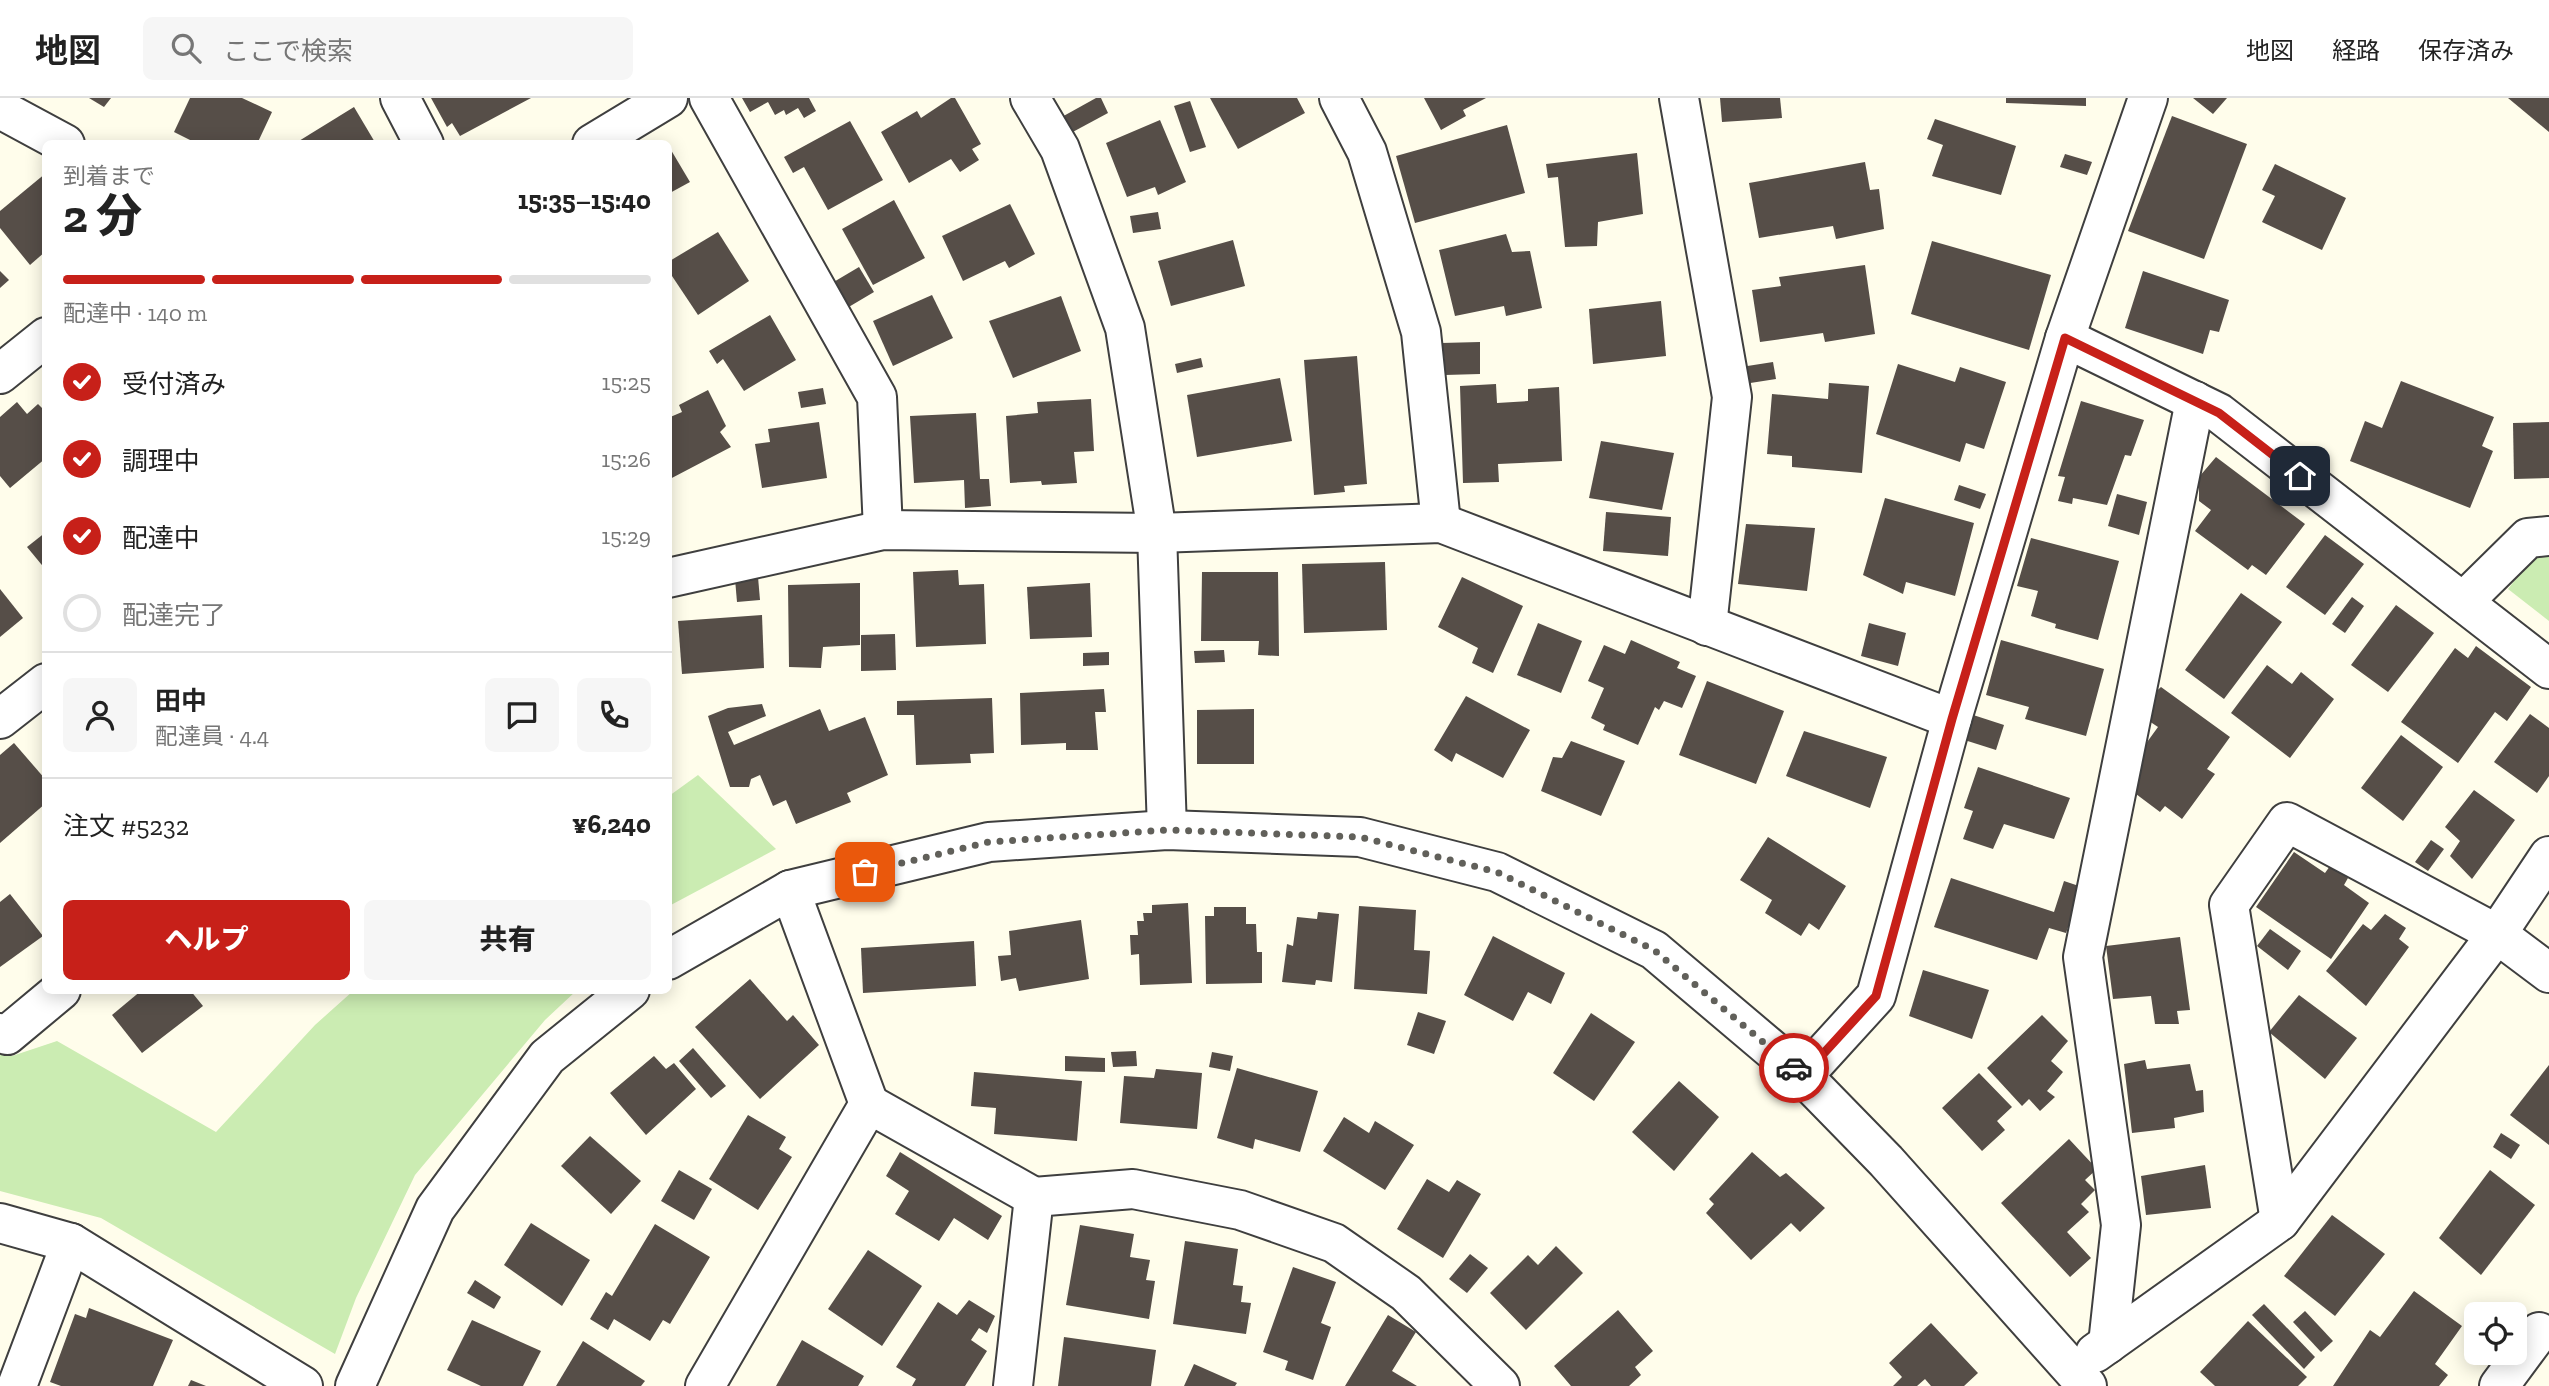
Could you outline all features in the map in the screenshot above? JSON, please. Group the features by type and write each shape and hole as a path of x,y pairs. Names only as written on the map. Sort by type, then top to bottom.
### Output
{"street":[{"path":"400,98 422,140"},
{"path":"599,140 668,98"},
{"path":"709,98 877,397 883,530"},
{"path":"1030,98 1060,149 1125,328 1157,533 1167,830"},
{"path":"1339,98 1367,152 1421,332 1441,523"},
{"path":"1679,98 1732,397 1707,626"},
{"path":"1803,1076 1876,996 1952,719 2065,338 2148,98"},
{"path":"0,109 58,140"},
{"path":"2065,338 2219,413 2549,669"},
{"path":"0,374 42,340"},
{"path":"2108,1344 2121,1225 2083,957 2194,401"},
{"path":"672,577 883,530 1157,533 1441,523 1952,719"},
{"path":"2463,602 2528,538 2549,536"},
{"path":"0,719 42,685"},
{"path":"2280,1221 2229,905 2287,822 2497,934 2549,973"},
{"path":"672,958 790,890 989,842 1167,830 1360,837 1497,872 1654,950 1803,1076 1886,1161 2070,1381 2108,1344 2280,1221 2497,934 2549,856"},
{"path":"790,890 869,1104 1034,1197 1133,1189 1240,1210 1334,1243 1406,1293 1500,1386"},
{"path":"0,1032 7,1035 56,994"},
{"path":"355,1386 435,1209 547,1057 625,994"},
{"path":"705,1386 869,1104"},
{"path":"1013,1386 1034,1197"},
{"path":"0,1223 71,1243 303,1386"},
{"path":"17,1386 71,1243"},
{"path":"2499,1386 2539,1332"}],"green space":[{"path":"2549,553 2549,621 2508,589 2535,554"},
{"path":"698,775 776,849 672,904 672,794"},
{"path":"350,994 573,994 545,1020 415,1175 356,1298 335,1354 101,1218 0,1191 0,1054 12,1056 57,1041 216,1132 315,1025"}],"building":[{"path":"89,98 111,98 104,107"},
{"path":"190,98 242,98 272,112 259,140 190,140 174,132"},
{"path":"431,98 531,98 460,136 452,123 447,127"},
{"path":"742,98 809,98 816,111 804,118 798,108 786,115 784,110 775,115 768,102 750,112"},
{"path":"955,98 981,144 972,149 979,160 960,172 951,159 909,183 881,132 917,111 921,118"},
{"path":"1096,98 1101,98 1108,113 1069,134 1060,118"},
{"path":"1210,98 1297,98 1305,113 1238,149"},
{"path":"1424,98 1486,98 1463,110 1466,116 1441,130"},
{"path":"1720,98 1780,98 1782,118 1722,122"},
{"path":"2006,98 2086,98 2086,106 2006,103"},
{"path":"2193,98 2227,98 2213,114"},
{"path":"2508,98 2549,98 2549,132"},
{"path":"1190,101 1206,147 1190,152 1174,106"},
{"path":"354,107 374,140 300,140"},
{"path":"2172,116 2247,144 2204,259 2128,231"},
{"path":"1935,119 2016,146 2001,195 1932,176 1943,145 1927,139"},
{"path":"1160,120 1186,182 1158,195 1155,187 1127,197 1106,143"},
{"path":"850,121 883,180 828,210 804,167 793,173 784,157"},
{"path":"1507,125 1525,193 1415,223 1396,156"},
{"path":"672,152 690,182 672,192"},
{"path":"1637,153 1643,214 1598,222 1597,246 1565,247 1558,177 1548,178 1546,164"},
{"path":"2065,154 2092,162 2087,175 2060,167"},
{"path":"1865,162 1870,190 1879,189 1884,229 1836,239 1833,226 1759,238 1749,183"},
{"path":"2275,164 2346,198 2322,250 2262,222 2275,196 2262,190"},
{"path":"42,176 42,254 30,265 0,228 0,211"},
{"path":"894,200 925,258 873,285 842,229"},
{"path":"1010,204 1035,254 1009,268 1005,261 963,281 942,236"},
{"path":"1158,212 1161,229 1133,233 1130,216"},
{"path":"718,232 749,281 698,315 672,276 672,260"},
{"path":"1506,234 1512,252 1530,251 1542,308 1506,316 1504,306 1455,316 1439,250"},
{"path":"1233,240 1245,286 1171,306 1158,261"},
{"path":"1932,241 2051,275 2029,350 1911,314"},
{"path":"1865,265 1875,334 1825,342 1823,333 1760,342 1752,290 1781,286 1779,277"},
{"path":"859,267 874,292 847,308 832,283"},
{"path":"0,271 9,280 0,288"},
{"path":"2143,271 2229,300 2219,332 2210,330 2203,354 2125,328"},
{"path":"932,295 953,338 893,366 873,321"},
{"path":"1061,296 1081,351 1013,378 989,321"},
{"path":"1661,301 1666,356 1593,364 1589,309"},
{"path":"770,315 796,360 744,391 723,359 717,364 709,351"},
{"path":"1480,342 1480,374 1445,375 1441,343"},
{"path":"1357,356 1367,484 1344,486 1345,492 1314,495 1304,360"},
{"path":"1201,358 1203,367 1177,373 1175,364"},
{"path":"1773,362 1776,379 1744,384 1741,367"},
{"path":"1898,364 1955,382 1960,367 2006,382 1984,449 1966,443 1960,462 1876,434"},
{"path":"1280,378 1292,441 1197,457 1187,395"},
{"path":"2401,381 2494,417 2482,446 2493,451 2470,508 2350,461 2365,421 2382,428"},
{"path":"1829,383 1869,386 1862,473 1792,467 1792,456 1767,454 1772,394 1828,399"},
{"path":"1496,384 1497,403 1528,401 1528,389 1559,387 1562,461 1498,464 1499,482 1463,483 1460,386"},
{"path":"823,388 826,404 801,408 798,392"},
{"path":"708,390 726,426 720,432 731,447 672,478 672,416 682,412 679,405"},
{"path":"1091,399 1094,451 1074,452 1077,483 1010,483 1006,416 1038,413 1037,402"},
{"path":"2081,401 2144,420 2131,456 2125,455 2107,505 2073,498 2072,504 2058,501 2065,477 2058,476"},
{"path":"17,402 27,414 38,404 42,408 42,461 10,488 0,476 0,417"},
{"path":"976,413 980,479 989,479 991,506 965,508 964,480 914,483 910,416"},
{"path":"819,422 827,478 762,488 755,444 770,442 768,429"},
{"path":"2549,422 2549,478 2514,479 2513,423"},
{"path":"1601,441 1674,453 1662,510 1589,498"},
{"path":"2216,457 2305,524 2266,575 2252,565 2248,570 2195,531 2211,510 2199,501 2199,477"},
{"path":"1959,485 1986,494 1980,509 1954,500"},
{"path":"2117,494 2147,502 2139,535 2108,526"},
{"path":"1885,498 1974,523 1955,596 1906,582 1903,594 1863,575"},
{"path":"1606,512 1671,517 1668,556 1603,551"},
{"path":"1746,524 1815,528 1807,591 1738,584"},
{"path":"42,535 42,565 27,547"},
{"path":"2325,535 2364,564 2325,615 2286,587"},
{"path":"2031,538 2119,561 2098,640 2055,628 2056,624 2031,616 2038,591 2017,586"},
{"path":"1385,562 1387,630 1304,633 1302,564"},
{"path":"958,570 959,585 984,584 986,644 916,647 913,572"},
{"path":"1202,572 1278,572 1279,656 1258,655 1259,641 1201,641"},
{"path":"758,577 760,600 737,602 735,579"},
{"path":"1462,577 1523,606 1493,673 1472,663 1478,648 1438,627"},
{"path":"860,583 860,645 823,647 821,668 789,667 788,585"},
{"path":"1090,583 1092,637 1030,639 1027,587"},
{"path":"0,589 23,618 0,637"},
{"path":"2241,593 2282,622 2224,699 2185,670"},
{"path":"2352,597 2364,606 2345,633 2332,624"},
{"path":"2396,605 2434,633 2388,692 2351,665"},
{"path":"762,615 764,668 682,674 678,621"},
{"path":"1538,623 1582,641 1561,693 1517,675"},
{"path":"1869,623 1906,633 1898,666 1861,656"},
{"path":"895,634 896,670 861,671 861,635"},
{"path":"1631,640 1680,662 1677,668 1696,676 1682,708 1664,701 1659,710 1655,707 1638,745 1603,730 1605,725 1591,718 1604,688 1588,681 1604,645 1625,654"},
{"path":"2001,640 2104,669 2086,736 2025,719 2029,707 1986,695"},
{"path":"2476,646 2531,687 2507,721 2495,712 2458,763 2401,722 2455,648 2468,658"},
{"path":"1224,650 1225,662 1195,663 1194,651"},
{"path":"1109,652 1109,665 1083,666 1083,653"},
{"path":"2267,665 2292,684 2301,672 2334,699 2290,758 2231,713"},
{"path":"1707,681 1784,711 1756,784 1679,755"},
{"path":"2161,687 2230,737 2207,769 2215,774 2182,819 2165,806 2160,812 2128,788 2129,767 2158,727 2146,719 2143,703"},
{"path":"1104,689 1106,712 1095,712 1098,750 1066,750 1066,743 1021,745 1020,693"},
{"path":"1466,696 1530,730 1503,778 1456,753 1452,762 1434,750"},
{"path":"992,698 994,753 970,754 971,763 916,765 914,715 897,715 897,701"},
{"path":"762,704 766,716 728,732 734,745 820,709 829,731 865,717 888,775 847,793 851,802 796,824 786,800 773,806 760,775 751,779 749,787 730,787 708,716 728,708"},
{"path":"1254,709 1254,764 1197,764 1197,710"},
{"path":"1964,712 2004,725 1996,750 1955,737"},
{"path":"2530,714 2549,728 2549,776 2537,793 2494,762"},
{"path":"1804,731 1887,757 1870,808 1786,776"},
{"path":"2401,735 2443,767 2403,821 2361,788"},
{"path":"1571,741 1625,761 1601,816 1541,791 1553,757 1562,758"},
{"path":"14,743 42,775 42,806 0,843 0,755"},
{"path":"1978,767 2070,798 2054,839 2004,824 1993,849 1963,839 1973,811 1964,808"},
{"path":"2474,790 2515,820 2472,879 2450,856 2460,841 2445,827"},
{"path":"1768,837 1846,886 1819,930 1809,923 1801,936 1765,913 1772,900 1740,880"},
{"path":"2431,840 2444,849 2428,871 2415,862"},
{"path":"2294,852 2325,873 2330,866 2348,878 2344,885 2369,903 2331,959 2256,907"},
{"path":"1951,878 2054,912 2064,881 2082,887 2066,933 2049,928 2037,960 1934,927"},
{"path":"10,894 42,937 0,967 0,902"},
{"path":"1188,903 1192,983 1140,985 1139,954 1131,955 1130,935 1138,935 1137,921 1144,921 1143,913 1152,913 1152,905"},
{"path":"1359,906 1416,910 1414,950 1430,951 1427,994 1354,989"},
{"path":"1214,907 1246,907 1246,924 1256,924 1257,952 1262,952 1262,983 1206,984 1205,916 1214,916"},
{"path":"1318,912 1339,914 1332,982 1316,980 1315,985 1282,982 1287,944 1293,946 1297,917 1317,919"},
{"path":"2385,914 2406,928 2399,939 2409,947 2366,1006 2326,971 2363,924 2371,930"},
{"path":"1081,920 1089,979 1019,991 1016,978 1001,981 998,956 1011,955 1009,931"},
{"path":"2270,929 2301,951 2288,970 2257,946"},
{"path":"1493,936 1565,973 1551,1004 1528,992 1513,1021 1464,995"},
{"path":"2180,937 2190,1010 2177,1011 2179,1024 2155,1024 2151,996 2113,999 2106,946"},
{"path":"974,941 976,986 863,993 861,948"},
{"path":"1923,970 1989,990 1972,1039 1909,1016"},
{"path":"750,979 787,1021 793,1015 819,1045 760,1099 695,1027"},
{"path":"137,994 193,994 203,1006 142,1053 112,1015"},
{"path":"2299,995 2357,1038 2325,1079 2269,1032"},
{"path":"1418,1012 1446,1021 1434,1054 1407,1045"},
{"path":"1591,1013 1635,1042 1594,1101 1553,1073"},
{"path":"2042,1015 2068,1041 2051,1061 2063,1072 2047,1091 2055,1097 2040,1111 2029,1099 2022,1106 1987,1068"},
{"path":"693,1048 726,1086 711,1098 679,1061"},
{"path":"1136,1051 1137,1066 1113,1067 1111,1052"},
{"path":"1212,1052 1233,1056 1230,1071 1209,1067"},
{"path":"654,1056 666,1069 674,1063 696,1089 646,1135 610,1093"},
{"path":"1065,1056 1105,1058 1105,1072 1065,1071"},
{"path":"2145,1060 2147,1069 2190,1064 2196,1091 2203,1090 2204,1112 2174,1118 2175,1128 2132,1133 2124,1064"},
{"path":"2549,1065 2549,1145 2510,1115"},
{"path":"1237,1068 1318,1091 1300,1152 1255,1139 1253,1149 1217,1138"},
{"path":"1156,1069 1202,1073 1197,1129 1120,1123 1124,1076 1154,1078"},
{"path":"974,1072 1082,1081 1077,1141 994,1134 996,1108 971,1106"},
{"path":"1979,1073 2012,1107 1997,1121 2005,1130 1982,1151 1942,1108"},
{"path":"1679,1081 1719,1117 1674,1171 1632,1132"},
{"path":"748,1115 786,1137 779,1149 792,1157 758,1210 709,1179"},
{"path":"1344,1117 1369,1133 1375,1121 1414,1145 1385,1190 1323,1151"},
{"path":"2501,1133 2520,1145 2511,1159 2493,1147"},
{"path":"590,1136 641,1181 611,1214 561,1166"},
{"path":"2069,1139 2097,1169 2085,1180 2095,1190 2081,1204 2089,1212 2067,1232 2091,1258 2070,1277 2001,1203"},
{"path":"900,1152 1002,1216 988,1240 954,1218 939,1241 895,1214 909,1191 886,1176"},
{"path":"1752,1152 1780,1177 1786,1173 1825,1208 1800,1232 1791,1223 1751,1260 1706,1213 1714,1204 1709,1199"},
{"path":"2205,1165 2211,1208 2146,1215 2141,1176"},
{"path":"679,1170 712,1189 694,1220 661,1201"},
{"path":"2490,1170 2535,1205 2481,1275 2439,1238"},
{"path":"1427,1179 1449,1192 1457,1180 1481,1194 1443,1258 1397,1229"},
{"path":"2332,1215 2385,1254 2335,1316 2284,1276"},
{"path":"531,1223 590,1260 562,1306 504,1265"},
{"path":"655,1224 710,1257 670,1324 663,1320 650,1341 614,1319 608,1330 590,1319 606,1292 612,1296"},
{"path":"1080,1225 1134,1234 1130,1257 1150,1260 1146,1280 1155,1281 1149,1319 1066,1305"},
{"path":"1185,1241 1238,1249 1233,1285 1243,1286 1241,1302 1251,1303 1246,1334 1173,1324"},
{"path":"1556,1246 1583,1273 1526,1330 1490,1293 1528,1255 1538,1265"},
{"path":"868,1250 922,1286 882,1346 828,1309"},
{"path":"1470,1254 1488,1268 1467,1293 1449,1279"},
{"path":"1293,1267 1336,1282 1321,1323 1331,1327 1313,1380 1285,1370 1288,1361 1263,1352"},
{"path":"475,1280 501,1297 494,1309 467,1293"},
{"path":"2414,1291 2462,1326 2435,1364 2448,1375 2439,1386 2333,1386 2370,1330 2380,1337"},
{"path":"969,1300 995,1316 987,1333 979,1328 971,1340 987,1351 965,1386 912,1386 916,1379 896,1367 938,1302 957,1315"},
{"path":"2264,1304 2315,1357 2304,1369 2252,1315"},
{"path":"89,1308 173,1340 153,1386 61,1386 50,1382 75,1314 86,1318"},
{"path":"1618,1310 1653,1351 1635,1367 1641,1375 1629,1386 1571,1386 1554,1366"},
{"path":"2305,1311 2333,1341 2321,1352 2293,1322"},
{"path":"1388,1315 1416,1332 1392,1371 1417,1386 1345,1386"},
{"path":"472,1320 541,1351 523,1386 481,1386 447,1370"},
{"path":"2248,1321 2307,1377 2298,1386 2215,1386 2200,1372"},
{"path":"1931,1323 1978,1373 1964,1386 1931,1386 1925,1379 1917,1386 1893,1386 1902,1377 1889,1363"},
{"path":"1064,1337 1156,1350 1151,1386 1058,1386"},
{"path":"802,1340 864,1376 858,1386 776,1386"},
{"path":"583,1341 645,1381 641,1386 556,1386"},
{"path":"1194,1364 1237,1383 1235,1386 1184,1386"},
{"path":"191,1380 206,1386 188,1386"}],"way so far":[{"path":"865,872 989,842 1167,830 1360,837 1497,872 1654,950 1794,1068"}],"route":[{"path":"1794,1068 1803,1076 1876,996 1952,719 2065,338 2219,413 2300,476"}]}
